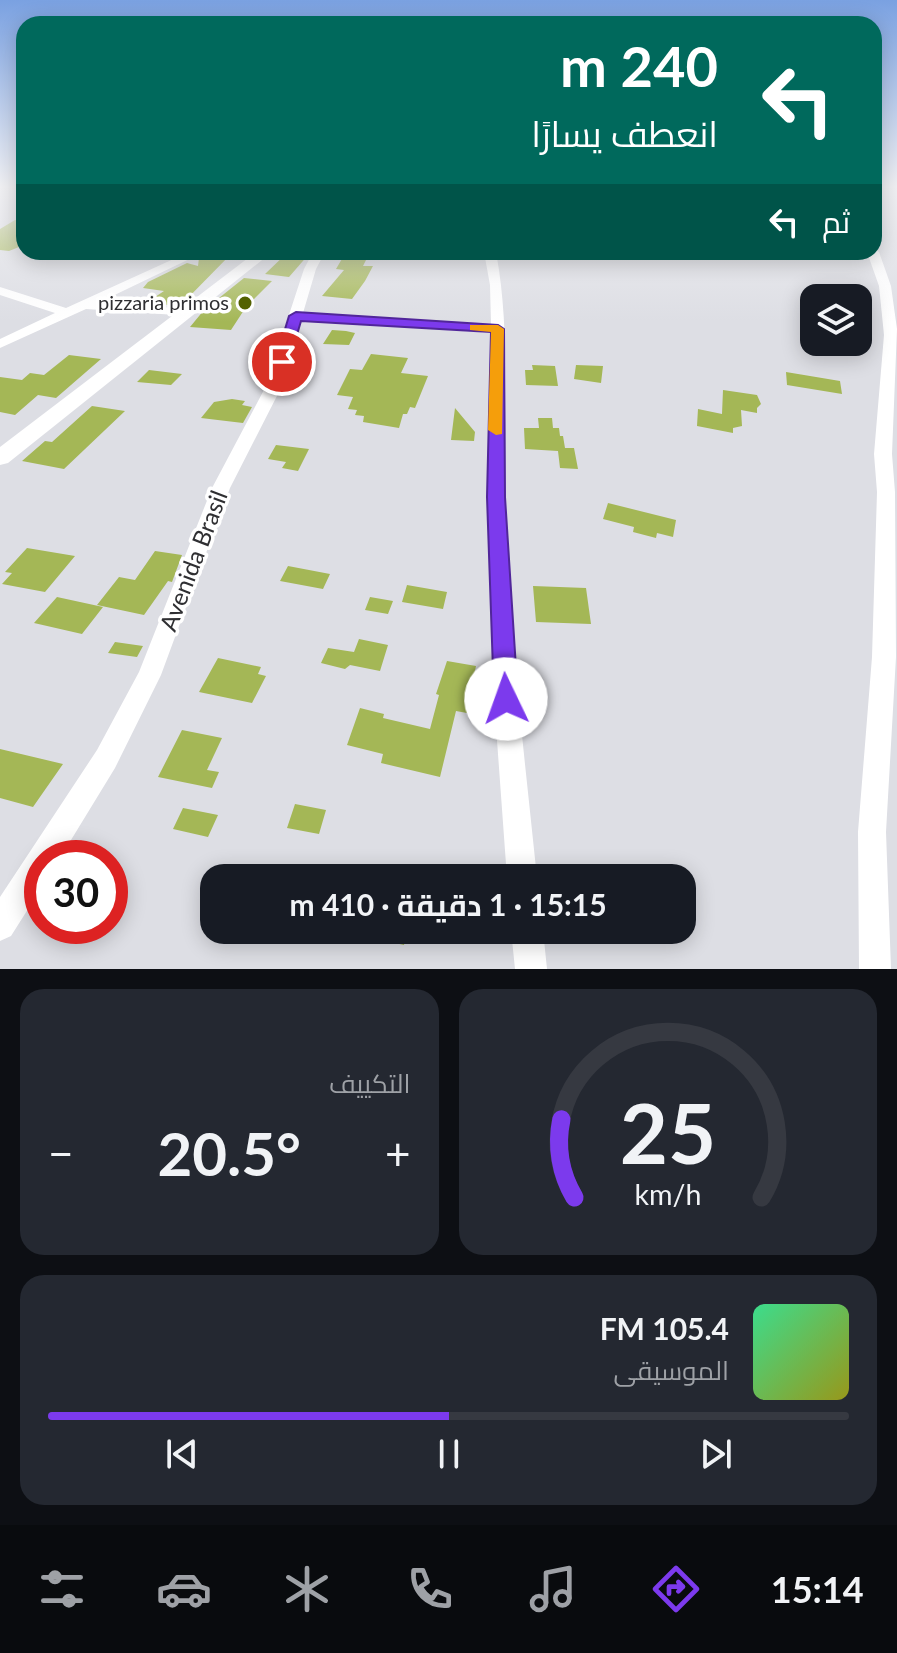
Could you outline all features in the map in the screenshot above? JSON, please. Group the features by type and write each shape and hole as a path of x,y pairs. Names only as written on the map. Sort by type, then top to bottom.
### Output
{"main road":[{"path":"0,458 255,260"}],"street":[{"path":"0,344 180,260"},
{"name":"Avenida Brasil","path":"54,840 106,759 149,675 221,488 273,388 315,260"},
{"path":"491,260 498,329 496,497 506,699 521,864"},
{"path":"875,969 872,832 884,657 886,492 883,454 891,335 884,282 876,260"},
{"path":"0,291 64,312"},
{"path":"81,305 186,313"},
{"path":"296,316 498,329"},
{"name":"Avenida Brasil","path":"0,925 24,887"},
{"path":"528,944 531,969"}],"building":[{"path":"0,231 16,231 16,248 0,250"},
{"path":"199,260 225,260 180,306 146,303 164,291 143,288 148,282 187,263 198,266"},
{"path":"280,260 304,260 289,277 265,274"},
{"path":"341,260 366,260 363,266 373,266 352,299 322,296 344,270 336,269"},
{"path":"244,278 272,281 246,307 231,330 190,327 204,310"},
{"path":"332,330 355,333 349,345 323,344"},
{"path":"371,354 408,358 401,373 428,376 415,408 410,407 407,414 403,414 399,428 363,422 364,416 355,415 357,410 348,409 353,397 337,395 350,369 362,370"},
{"path":"69,355 101,359 56,398 38,395 15,415 0,412 0,377 22,380 30,373 44,375"},
{"path":"532,365 555,366 558,386 526,385 525,370 533,370"},
{"path":"576,365 603,366 601,383 574,379"},
{"path":"149,370 182,374 171,385 137,382"},
{"path":"786,372 840,381 842,394 787,385"},
{"path":"723,390 757,395 761,404 757,413 741,410 742,426 733,428 733,433 697,426 698,409 722,414"},
{"path":"232,399 245,401 242,405 252,407 243,423 201,418 214,402"},
{"path":"92,406 125,411 64,469 22,461 45,441 52,442"},
{"path":"455,408 475,432 474,441 451,440"},
{"path":"538,418 552,418 553,428 559,428 565,448 574,448 578,469 560,468 558,451 525,449 524,428 539,428"},
{"path":"276,445 309,449 298,471 282,468 286,462 268,459"},
{"path":"608,503 676,520 673,537 657,533 656,538 633,532 634,527 603,519"},
{"path":"27,548 75,556 45,592 2,584 12,573 5,572"},
{"path":"155,551 182,555 172,582 168,581 144,615 97,605 119,577 135,580"},
{"path":"288,566 330,574 323,589 280,581"},
{"path":"407,585 447,592 443,609 402,602"},
{"path":"533,586 586,588 591,624 536,622"},
{"path":"57,597 103,607 82,634 34,623"},
{"path":"370,597 393,601 388,614 365,610"},
{"path":"359,639 388,645 380,671 350,665 345,669 321,663 328,648 354,652"},
{"path":"115,642 143,646 137,657 108,653"},
{"path":"218,658 261,667 258,674 266,676 252,703 199,692"},
{"path":"447,661 476,666 473,680 478,680 467,713 456,711 440,777 381,763 383,754 347,745 360,708 384,714 383,718 430,729 439,695 436,694"},
{"path":"182,730 222,738 207,770 219,772 212,788 158,777"},
{"path":"0,749 63,764 33,807 0,798"},
{"path":"295,804 326,810 319,834 287,828"},
{"path":"183,808 218,815 208,837 173,829"}],"slow traffic":[{"path":"475,328 498,329 496,430"}],"place":[{"name":"pizzaria primos","path":"245,303"}],"route":[{"path":"282,362 296,316 366,323 498,329 496,497 506,699"}]}
